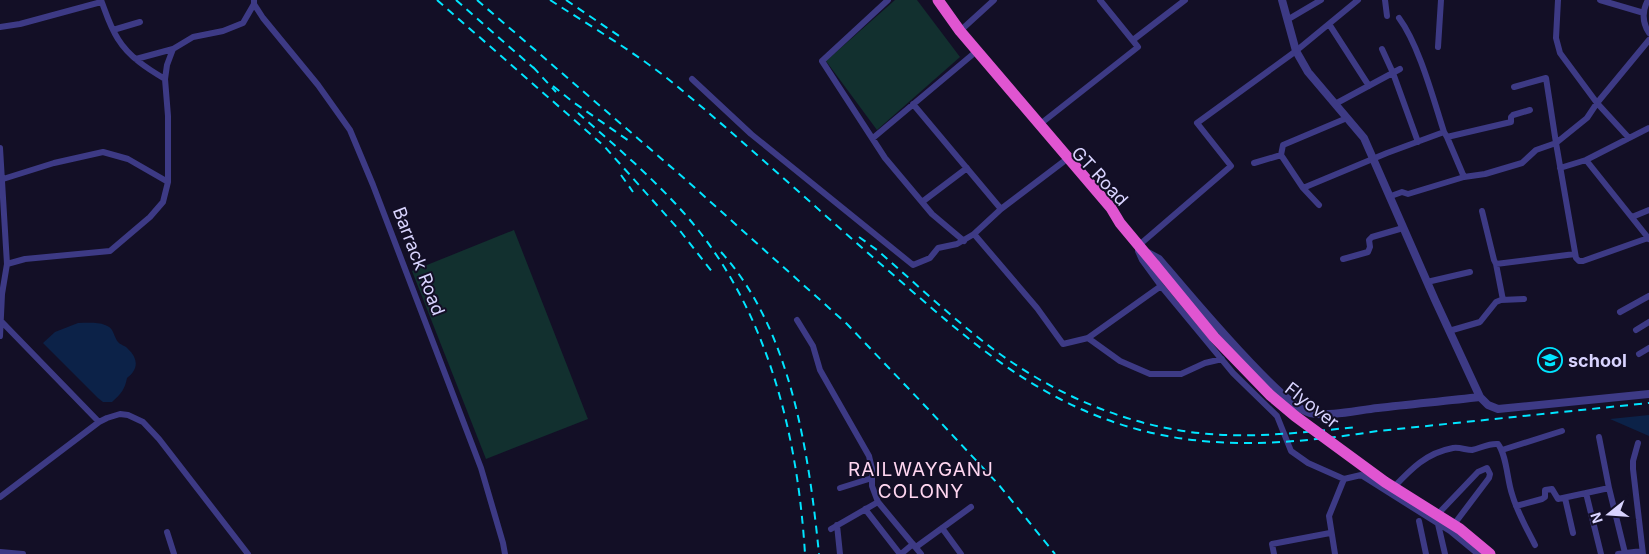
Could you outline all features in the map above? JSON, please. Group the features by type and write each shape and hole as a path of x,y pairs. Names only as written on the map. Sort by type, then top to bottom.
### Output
{"highway":[{"name":"GT Road","path":"928,0 1111,208 1120,223"},
{"name":"GT Road","path":"938,0 972,55 1108,214 1120,223"},
{"name":"Flyover","path":"1120,223 1214,337 1270,395 1295,416 1385,482 1460,529 1490,554"}],"street":[{"path":"888,0 822,62 885,158 932,214 964,241"},
{"path":"958,33 994,0"},
{"path":"1039,125 1138,47 1100,0"},
{"path":"1133,40 1185,0"},
{"path":"1282,0 1296,51 1308,72 1364,138 1402,228 1480,397 1498,409 1649,394"},
{"path":"1287,20 1321,0"},
{"path":"1358,0 1296,51 1197,123 1231,166 1138,251 1142,260 1161,286 1222,359 1277,416 1291,451 1308,463 1344,479 1361,475 1450,531 1478,554"},
{"path":"1385,0 1387,16"},
{"path":"1438,47 1441,0"},
{"path":"1558,0 1556,29 1557,46 1560,53 1597,103 1629,138"},
{"path":"1600,0 1644,14"},
{"path":"1648,0 1644,22 1649,33"},
{"path":"0,27 20,24 101,1 118,41 136,59 165,79"},
{"path":"136,59 173,49 192,37 223,31 243,23 254,2"},
{"name":"Barrack Road","path":"254,2 264,18 318,85 350,130 374,185 481,468 504,543 505,554"},
{"path":"1398,18 1406,30 1419,59 1464,177"},
{"path":"113,30 140,22"},
{"path":"1329,24 1369,86"},
{"path":"1390,196 1402,192 1408,194 1464,177 1485,174 1522,163 1536,150 1556,143 1587,118 1597,103 1649,40"},
{"path":"7,264 25,259 110,250 150,217 163,202 168,182 168,116 165,79 167,65 173,49"},
{"path":"1382,49 1418,142"},
{"path":"873,138 972,55"},
{"path":"1335,104 1400,69"},
{"path":"1514,86 1546,78 1575,254 1578,260 1584,261 1649,239 1586,160"},
{"path":"692,79 751,134 913,265 930,258 938,248 964,241 1001,209 1063,162"},
{"path":"914,104 1001,209"},
{"path":"1303,188 1418,142 1446,134 1510,123 1512,116 1530,110"},
{"path":"1319,205 1303,188 1281,155 1281,148 1286,143 1347,118"},
{"path":"1560,168 1586,160 1649,128"},
{"path":"0,148 7,264 1,295 0,336"},
{"path":"2,178 54,163 104,152 128,159 168,182"},
{"path":"1254,164 1281,155"},
{"path":"922,202 967,168"},
{"path":"1632,217 1649,210"},
{"path":"1482,211 1503,300"},
{"path":"1343,259 1368,252 1370,249 1370,238 1402,228"},
{"path":"974,234 1037,308 1063,344 1088,338 1161,286"},
{"path":"1140,248 1160,259 1257,369 1280,392 1298,407 1308,412 1318,414 1480,397"},
{"path":"1496,264 1575,254"},
{"path":"1427,282 1470,272"},
{"path":"1620,312 1649,296"},
{"path":"1449,331 1480,322 1496,302 1524,299"},
{"path":"797,320 813,346 820,370 868,456 872,466 872,486 878,502 921,554"},
{"path":"1,322 99,422"},
{"path":"1636,330 1649,322"},
{"path":"1088,338 1120,361 1150,374 1181,374 1222,359"},
{"path":"1639,354 1649,348"},
{"path":"1266,406 1280,392"},
{"path":"0,497 99,422 120,414 128,415 143,422 159,439 248,554"},
{"path":"1502,450 1562,430"},
{"path":"1599,437 1625,553"},
{"path":"1389,493 1421,461 1451,448 1471,450 1496,443 1502,450 1516,506 1535,545"},
{"path":"1618,554 1642,552 1633,469 1633,461 1638,443"},
{"path":"1436,522 1480,470 1486,468 1490,473 1489,478 1450,531"},
{"path":"840,488 872,478"},
{"path":"1335,554 1330,533 1329,516 1344,479"},
{"path":"1516,506 1544,498 1545,490 1552,489 1558,499 1609,488"},
{"path":"1586,493 1601,554"},
{"path":"1565,498 1573,533"},
{"path":"840,554 834,527 878,502"},
{"path":"866,509 901,554 971,507"},
{"path":"1419,521 1426,554"},
{"path":"1436,522 1445,554"},
{"path":"942,528 962,554"},
{"path":"166,532 174,554"},
{"path":"1274,554 1272,544 1330,533"},
{"path":"0,552 23,554"}],"green space":[{"path":"895,0 917,0 960,57 877,130 826,61"},
{"path":"514,230 588,419 486,459 412,271"}],"water":[{"path":"78,323 99,323 108,326 119,343 127,348 134,357 135,368 127,378 122,391 112,402 103,402 98,398 43,343 55,332"},
{"path":"1649,415 1649,436 1610,419"}],"railway":[{"path":"437,0 604,146 681,232 713,273"},
{"path":"456,0 537,71"},
{"path":"477,0 685,179 847,324 999,485 1055,554"},
{"path":"550,0 668,79 972,341 1033,384 1066,402 1102,418 1170,437 1199,441 1259,443 1319,439 1378,431 1649,403"},
{"path":"566,0 622,38"},
{"path":"533,67 556,92"},
{"path":"553,86 632,143"},
{"path":"578,113 641,169 699,231 724,267 745,304 762,344 787,426 796,469 805,554"},
{"path":"621,175 633,192"},
{"path":"859,237 877,250 948,313 1017,366 1068,395 1123,417 1180,431 1227,435 1264,435 1357,427"},
{"path":"721,252 745,283 764,318 780,355 802,435 815,515 819,554"}],"place":[{"name":"school","path":"1550,360"}],"district":[{"name":"RAILWAYGANJ COLONY","path":"921,480"}]}
